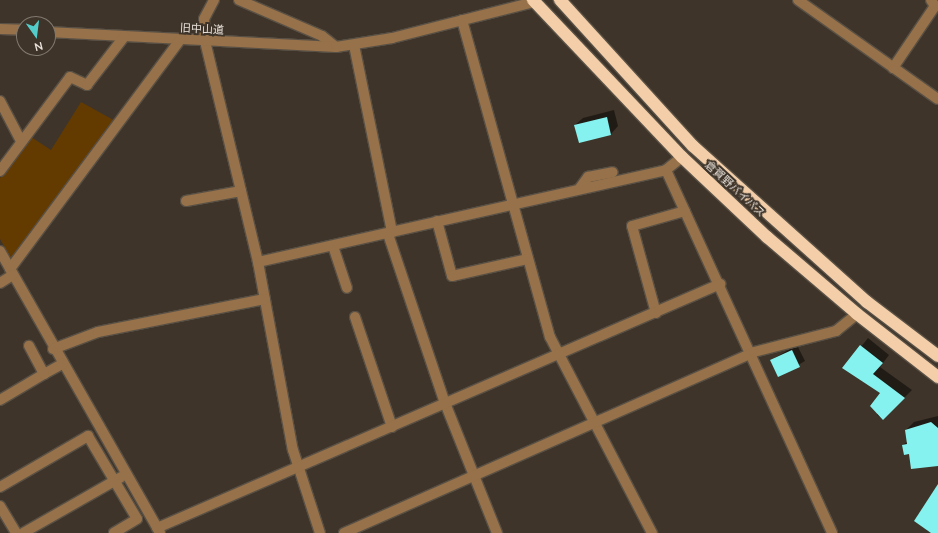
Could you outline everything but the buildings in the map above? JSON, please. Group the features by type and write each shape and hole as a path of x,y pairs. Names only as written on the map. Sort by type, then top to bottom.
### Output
{"highway":[{"name":"倉賀野バイパス","path":"560,0 693,146 867,302 937,353"},
{"name":"倉賀野バイパス","path":"534,1 682,157 856,314 938,377"}],"street":[{"path":"214,0 204,19 205,41 258,262 298,468 320,533"},
{"path":"239,0 322,36 336,47"},
{"path":"798,0 938,99"},
{"path":"893,68 935,6 930,0"},
{"path":"534,1 462,20 528,259 558,355 652,533"},
{"name":"旧中山道","path":"56,32 336,47 354,46 392,38 462,20"},
{"path":"0,29 16,30"},
{"path":"0,171 70,77 87,85 124,36"},
{"path":"0,283 11,272 181,39"},
{"path":"354,46 390,233 446,403 473,476 498,533"},
{"path":"0,100 21,141"},
{"path":"258,262 390,233 512,203 666,170 682,157"},
{"path":"666,170 720,284 750,355 832,533"},
{"path":"580,188 588,177 613,172"},
{"path":"186,202 241,191"},
{"path":"656,313 632,226 686,211"},
{"path":"437,221 452,276 528,259"},
{"path":"333,246 347,288"},
{"path":"0,251 53,349 158,531 298,468 720,284"},
{"path":"53,349 98,332 265,299"},
{"path":"344,533 750,355 836,331 856,314"},
{"path":"355,316 392,427"},
{"path":"28,346 44,374"},
{"path":"0,400 62,364"},
{"path":"0,487 88,436 137,519 114,533"},
{"path":"23,533 126,474"},
{"path":"0,506 16,533"}],"shaded area":[{"path":"81,102 117,122 11,258 0,239 0,178 31,137 51,150"}]}
